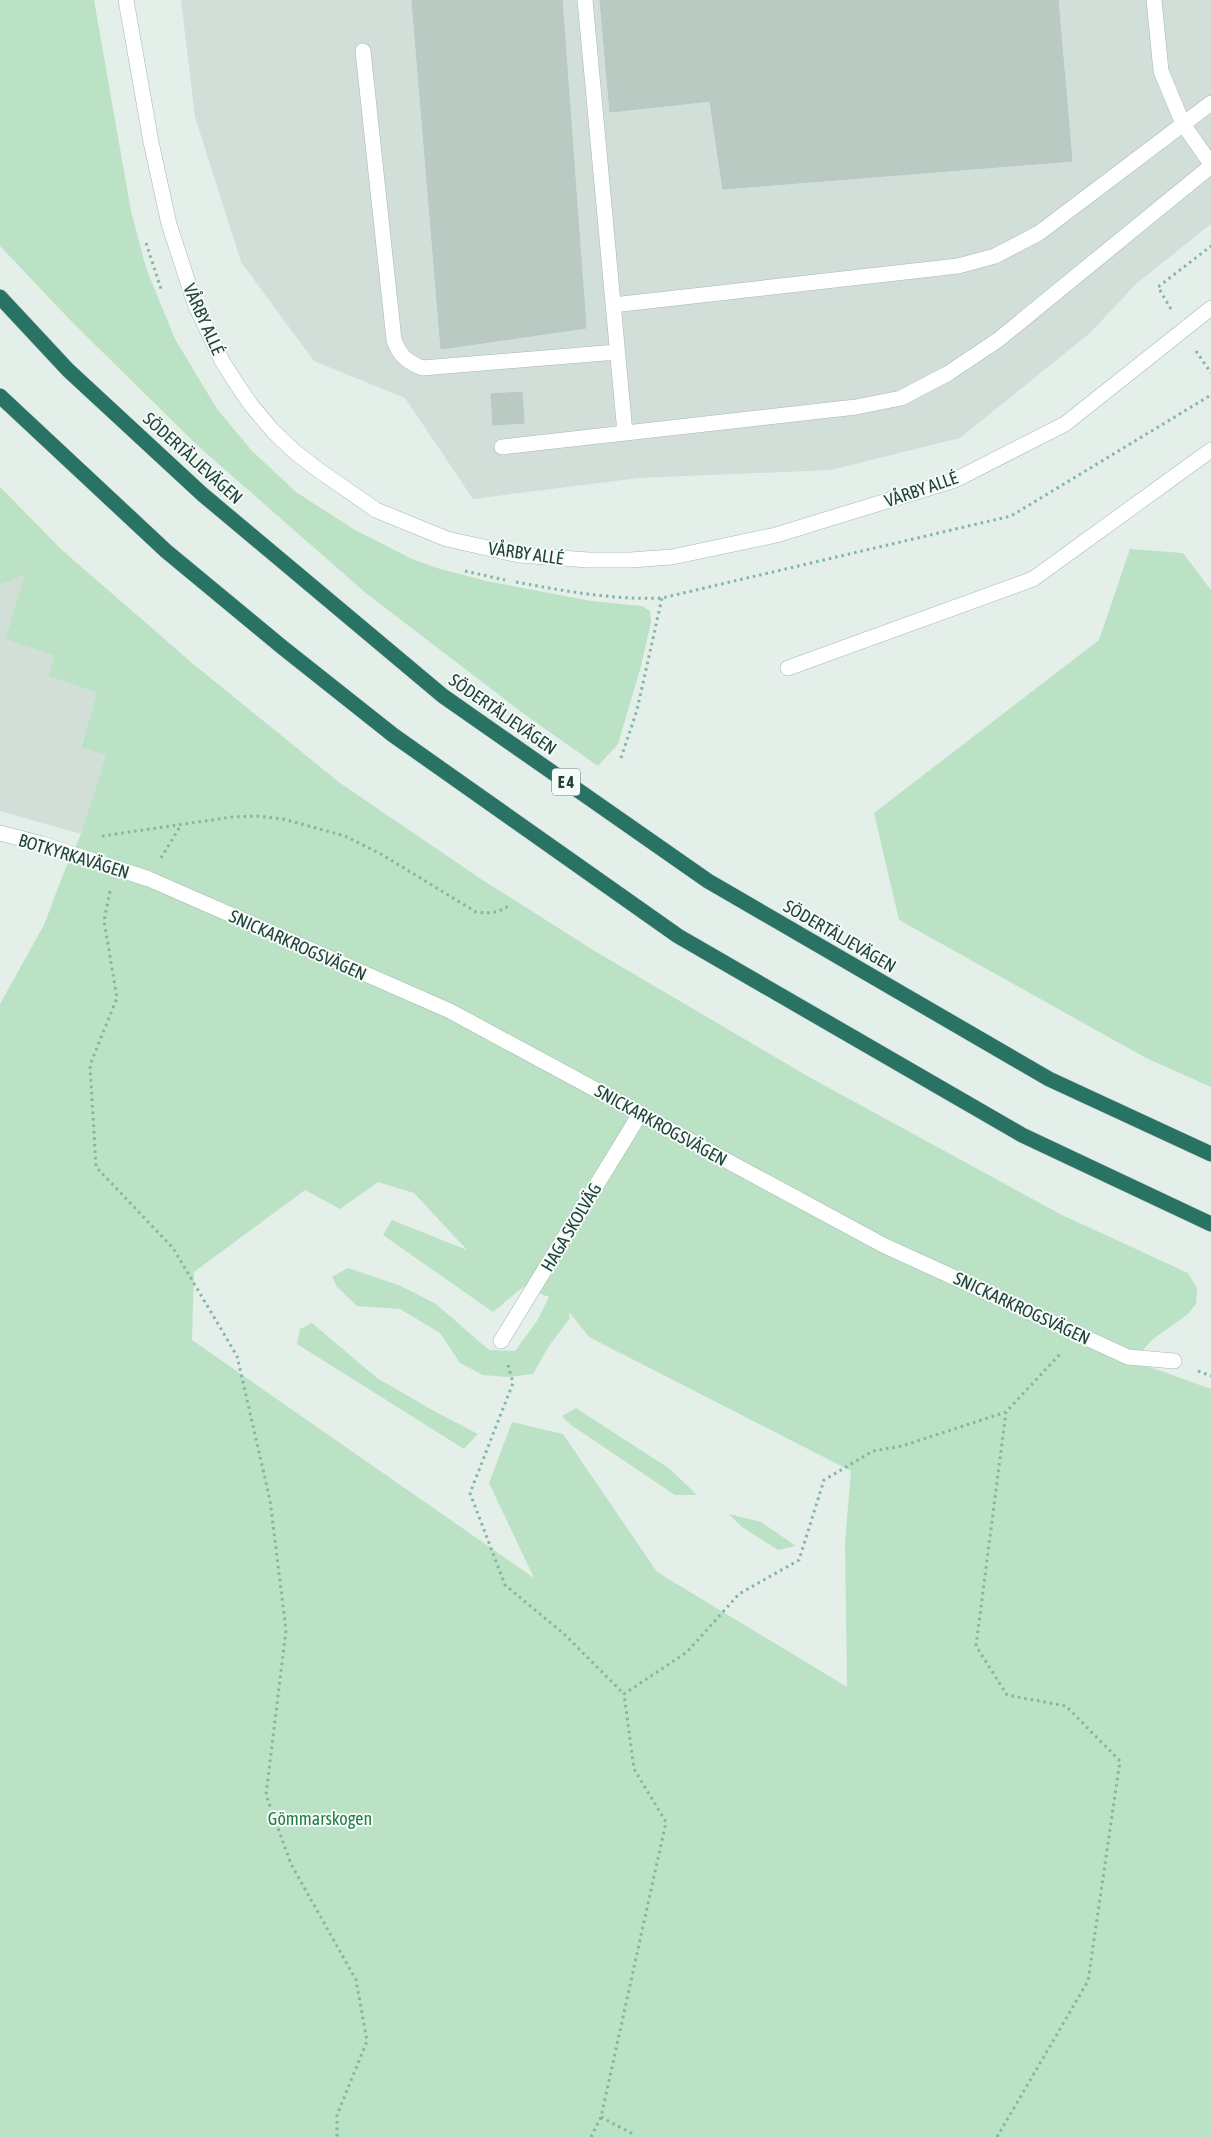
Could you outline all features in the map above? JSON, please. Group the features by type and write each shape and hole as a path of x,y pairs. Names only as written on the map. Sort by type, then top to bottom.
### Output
{"highway":[{"name":"SÖDERTÄLJEVÄGEN","path":"0,297 68,370 202,494 443,696 708,881 1049,1079 1211,1154"},
{"path":"0,396 166,551 282,647 393,735 678,936 1022,1135 1211,1224"}],"street":[{"name":"VÅRBY ALLÉ","path":"126,0 151,142 169,224 195,304 236,383 251,405 273,431 295,452 317,469 376,510 447,539 519,555 622,560 672,557 776,535 954,480 1065,424 1211,308"},
{"path":"585,0 625,433"},
{"path":"502,447 856,407 901,398 947,374 998,340 1211,165 1183,124 1161,71 1154,0"},
{"path":"363,50 394,340 399,354 408,362 422,368 617,352"},
{"path":"613,305 958,266 995,256 1039,233 1211,103"},
{"path":"788,668 1033,580 1211,450"},
{"name":"BOTKYRKAVÄGEN","path":"0,833 42,844 149,879"},
{"name":"SNICKARKROGSVÄGEN","path":"149,879 450,1011 883,1245 1128,1357 1174,1361"},
{"name":"HAGA SKOLVÄG","path":"501,1341 640,1114"}],"path":[{"path":"146,242 165,299"},
{"path":"464,571 594,596 662,598 1012,516 1211,395"},
{"path":"621,758 637,710 662,598"},
{"path":"94,837 232,817 256,816 283,819 345,836 372,849 476,912 487,914 497,912 511,904"},
{"path":"149,879 182,824"},
{"path":"115,868 104,921 117,998 90,1065 96,1168 173,1248 237,1356 270,1500 286,1630 266,1795 291,1864 356,1980 367,2042 336,2115 337,2137"},
{"path":"624,1694 688,1652 739,1594 799,1560 824,1480 873,1451 902,1446 1006,1412 1078,1334"},
{"path":"501,1341 513,1383 470,1492 505,1585 564,1634 624,1694 634,1769 666,1822 601,2117 591,2137"},
{"path":"997,2137 1088,1981 1120,1761 1066,1706 1007,1695 976,1646 1006,1412"},
{"path":"601,2117 631,2133 634,2137"}],"shaded area":[{"path":"181,0 1211,0 1211,224 1136,284 1090,333 960,438 831,470 640,478 473,499 405,398 314,361 241,262 195,117"},
{"path":"0,487 41,529 5,639 55,655 50,676 97,693 81,746 106,755 81,834 0,811"}],"green space":[{"path":"0,0 94,0 131,211 146,268 175,339 217,409 252,451 296,492 355,530 412,559 437,568 486,581 591,601 642,606 650,611 651,622 641,666 618,744 598,766 524,714 367,594 198,446 73,323 0,246"},
{"name":"Gömmarskogen","path":"0,487 62,550 192,663 340,783 481,879 593,950 809,1077 1062,1215 1188,1273 1197,1288 1196,1304 1188,1314 1153,1339 1133,1361 1211,1389 1211,2137 0,2137 0,1004 44,925 81,834 106,755 81,747 97,693 49,676 54,655 5,639 25,574 2,584 0,583","holes":["378,1182 414,1193 467,1250 392,1220 383,1235 493,1312 523,1287 549,1297 537,1321 515,1351 489,1350 436,1304 401,1286 348,1268 332,1277 337,1287 357,1306 400,1309 440,1333 460,1363 483,1375 507,1377 533,1374 549,1346 570,1318 569,1312 589,1337 851,1471 845,1542 847,1687 657,1572 563,1434 512,1422 489,1483 534,1578 192,1340 194,1272 305,1190 340,1209"]},
{"path":"1130,549 1183,553 1211,590 1211,1087 1146,1058 899,920 874,813 1099,640"},
{"path":"312,1323 377,1378 478,1434 464,1449 297,1344 300,1329"},
{"path":"576,1408 670,1469 697,1495 675,1495 571,1425 562,1416"},
{"path":"729,1514 761,1522 796,1546 778,1550 742,1527"}],"building":[{"path":"412,0 562,0 586,328 441,349"},
{"path":"600,0 1058,0 1072,161 723,189 710,101 610,112"},
{"path":"522,392 524,423 493,425 491,394"}]}
